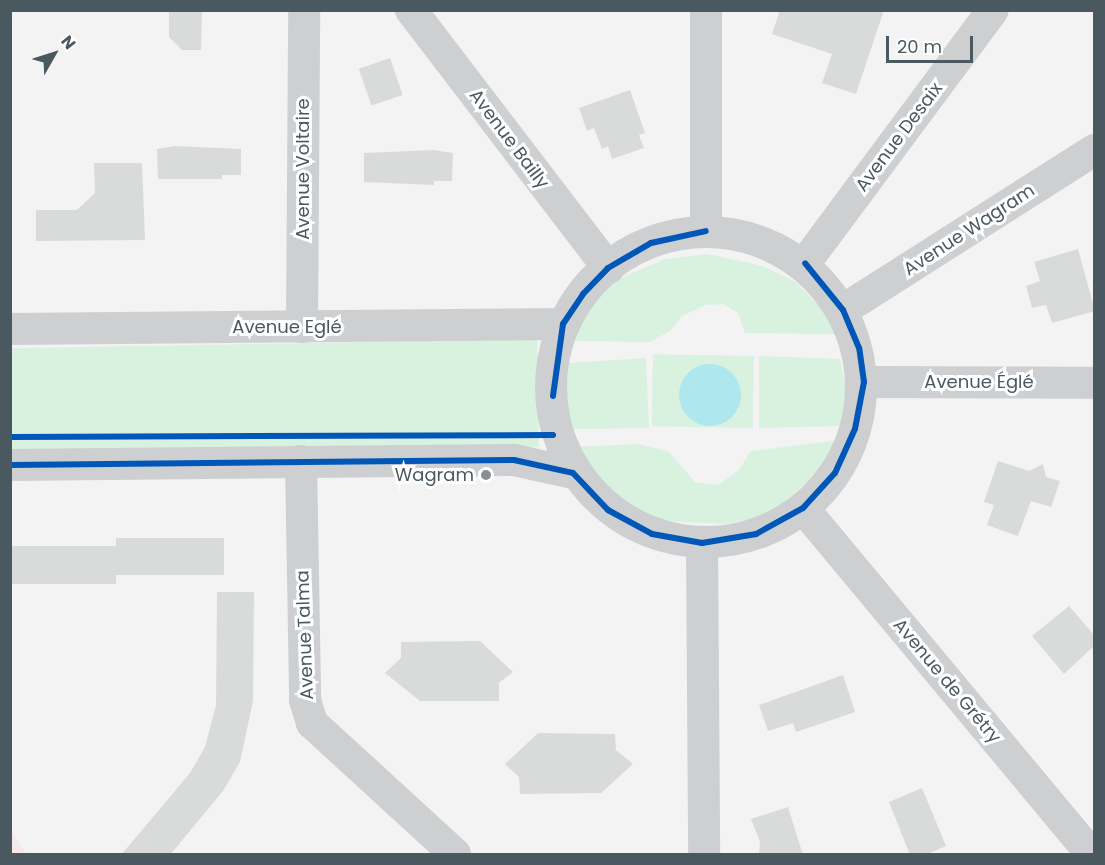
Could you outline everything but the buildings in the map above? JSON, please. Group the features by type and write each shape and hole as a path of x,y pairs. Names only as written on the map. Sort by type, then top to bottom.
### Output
{"street":[{"name":"Avenue Voltaire","path":"302,327 304,10"},
{"name":"Avenue Bailly","path":"411,10 608,268"},
{"path":"706,10 706,231"},
{"name":"Avenue Desaix","path":"805,263 993,10"},
{"name":"Avenue Wagram","path":"843,310 1095,150"},
{"path":"706,231 759,236 805,263 843,310 859,348 864,382 855,429 835,473 803,508 756,534 702,543 652,534 608,510 573,473 553,435 556,355 563,324 608,268 651,243 706,231"},
{"name":"Avenue Eglé","path":"10,329 563,324"},
{"name":"Avenue Églé","path":"864,382 1095,383"},
{"path":"10,465 514,460 573,473"},
{"name":"Avenue Talma","path":"301,461 305,700 312,723 455,855"},
{"name":"Avenue de Grétry","path":"803,508 1091,855"},
{"path":"702,543 704,855"}],"shaded area":[{"path":"11,831 26,854 11,854"}],"green space":[{"path":"708,254 763,266 796,282 822,309 839,334 745,333 738,313 723,304 705,305 682,316 670,331 650,342 576,341 584,308 616,280 665,259"},
{"path":"537,339 539,447 12,456 10,348"},
{"path":"653,354 754,356 753,428 652,426"},
{"path":"759,356 840,359 846,392 842,426 759,428"},
{"path":"646,358 649,428 570,429 566,394 569,363"},
{"path":"840,440 812,478 769,516 725,524 665,521 625,503 595,474 577,447 637,444 668,451 695,482 718,485 739,470 751,451"}],"water":[{"path":"710,364 722,366 732,373 739,383 741,395 739,407 732,417 722,424 710,426 698,424 688,417 681,407 679,395 681,383 688,373 698,366"}],"cycle path":[{"path":"553,396 563,324 583,294 608,268 651,243 706,231"},
{"path":"10,465 514,460 573,473 608,510 652,534 702,543 756,534 803,508 835,473 855,429 864,382 859,348 843,310 805,263"},
{"path":"10,437 553,435"}],"place":[{"name":"Wagram","path":"486,475"}]}
